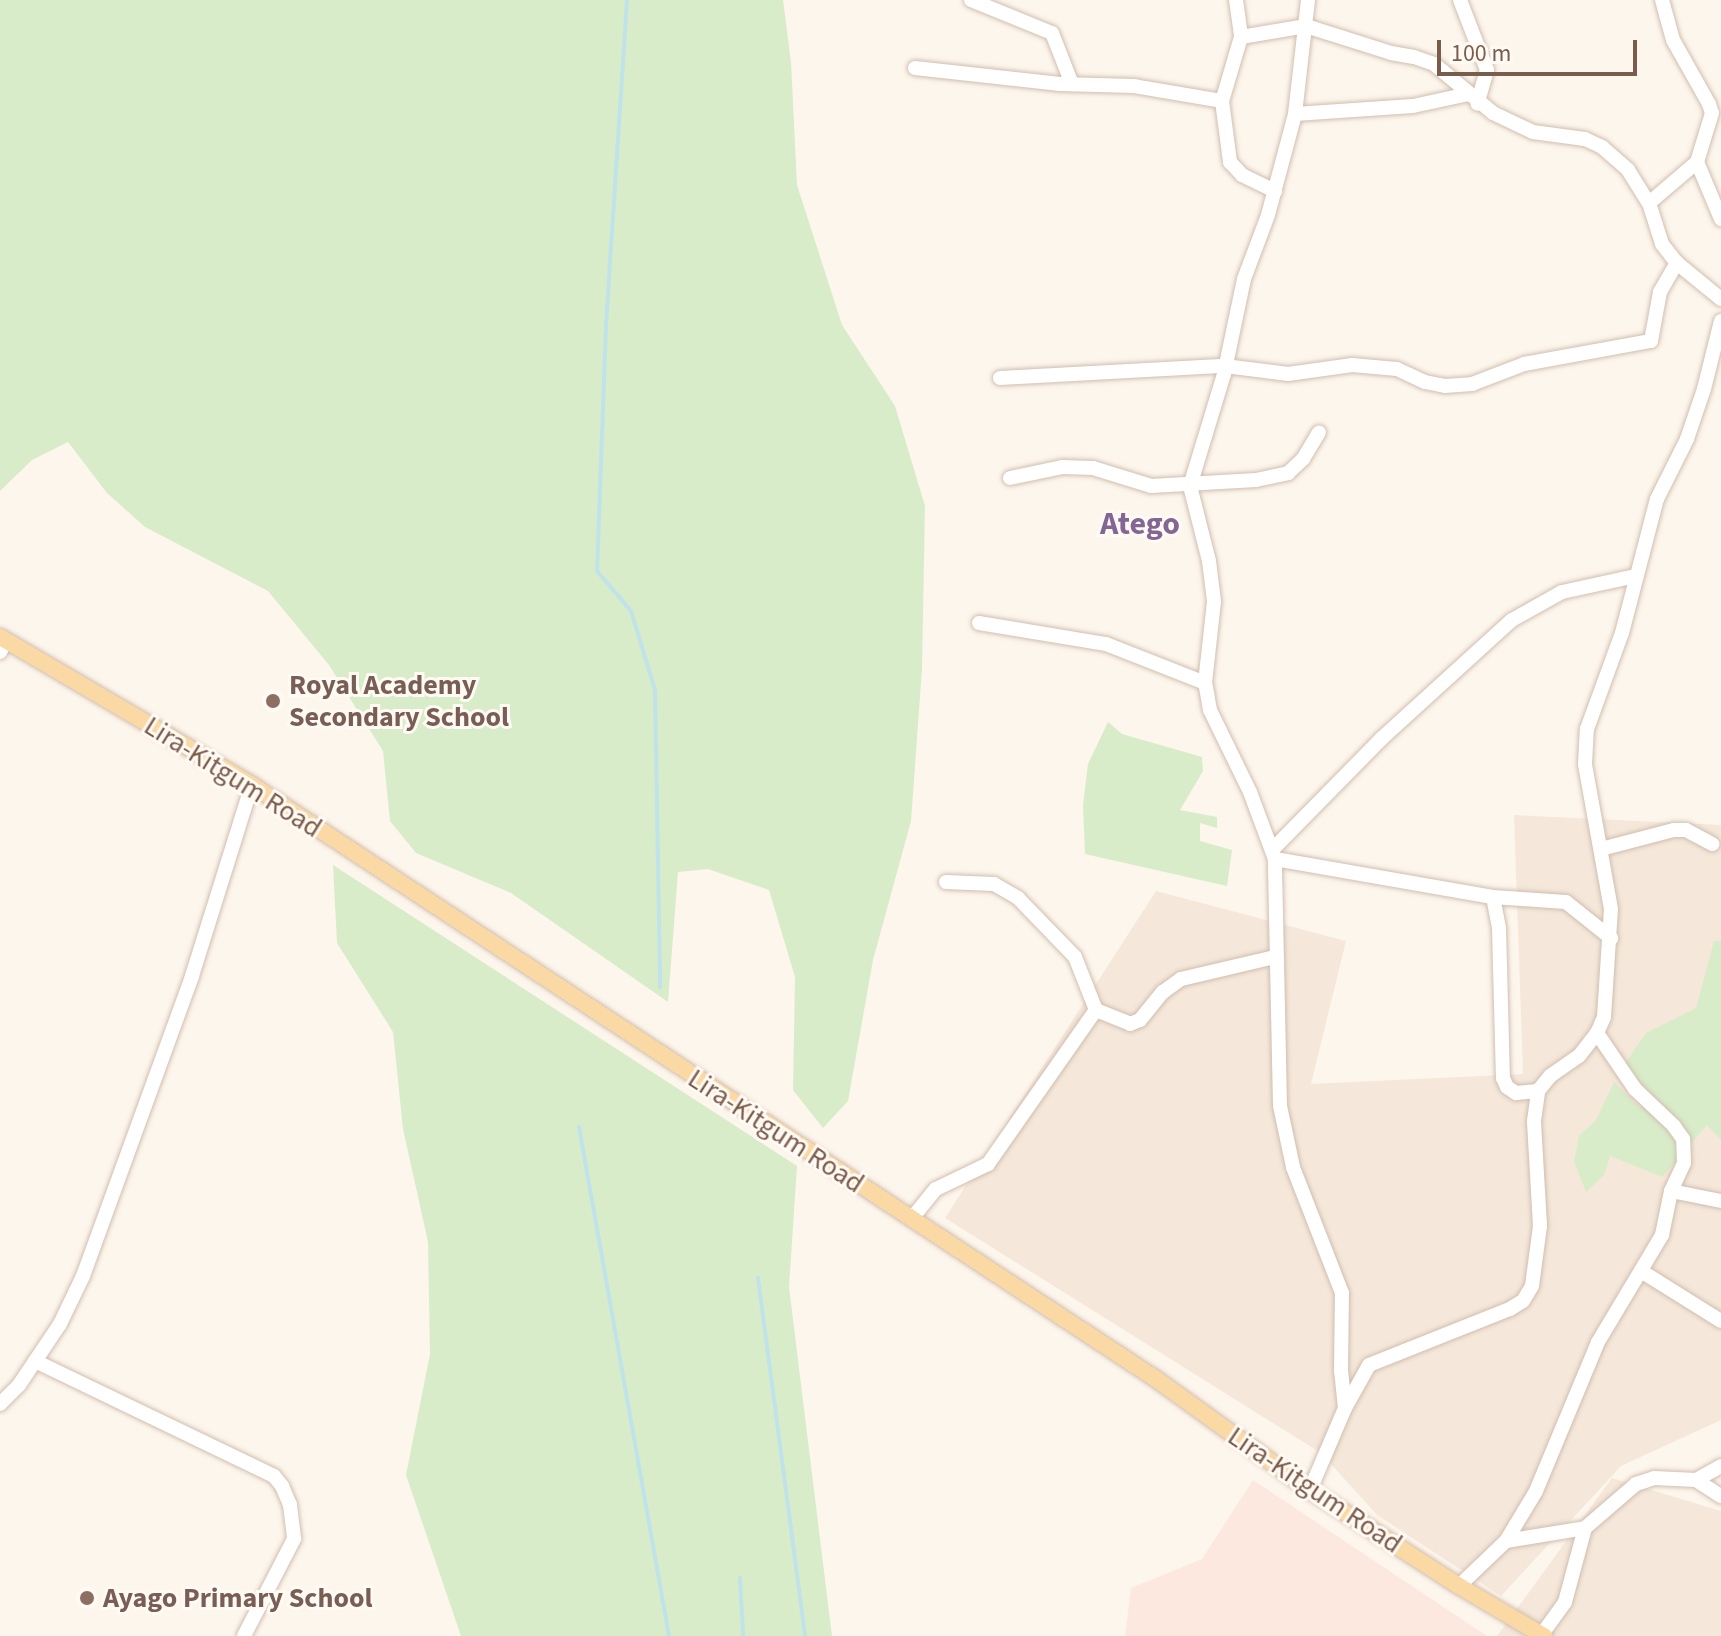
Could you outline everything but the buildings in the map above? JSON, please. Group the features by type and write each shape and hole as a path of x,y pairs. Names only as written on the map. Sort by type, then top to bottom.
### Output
{"main road":[{"name":"Lira-Kitgum Road","path":"2,643 252,785 877,1198 913,1217 1156,1379 1310,1490 1459,1586 1543,1635"}],"street":[{"path":"971,0 1052,33 1072,84"},
{"path":"1236,0 1241,37 1222,101 1230,162 1242,175 1275,191"},
{"path":"1308,0 1295,114 1275,191 1244,279 1225,366 1190,486 1209,561 1214,601 1205,683 1218,732 1250,792 1274,855 1280,1106 1293,1167 1342,1293 1341,1371 1345,1408"},
{"path":"1460,0 1487,70 1473,99"},
{"path":"1649,203 1697,162 1712,113 1697,77 1673,40 1662,0"},
{"path":"1241,37 1306,26 1434,64 1473,99 1533,132 1585,139 1602,147 1628,170 1649,203 1662,244 1677,263 1721,299"},
{"path":"915,68 1072,84 1160,89 1222,101"},
{"path":"1295,114 1473,99"},
{"path":"1697,162 1721,219"},
{"path":"1000,378 1225,366 1288,374 1352,365 1397,369 1425,382 1445,386 1472,384 1524,364 1651,341 1660,292 1677,263"},
{"path":"1310,1490 1345,1408 1373,1363 1468,1328 1510,1309 1528,1295 1537,1267 1540,1226 1534,1121 1538,1091 1550,1076 1579,1056 1597,1033 1604,1017 1611,909 1585,764 1587,729 1622,633 1657,499 1687,439 1704,389 1721,321"},
{"path":"1010,478 1062,467 1093,468 1151,486 1190,486 1288,473 1303,459 1319,432"},
{"path":"1274,855 1381,739 1512,620 1562,592 1636,576"},
{"path":"979,623 1106,644 1205,683"},
{"path":"0,1404 60,1324 83,1276 142,1123 252,785"},
{"path":"1601,849 1674,830 1686,830 1712,844"},
{"path":"1274,855 1493,897 1566,902 1611,938"},
{"path":"946,882 994,884 1018,898 1075,957 1096,1010 1130,1024 1140,1020 1163,992 1181,979 1275,957"},
{"path":"1493,897 1499,928 1503,1078 1507,1087 1516,1093 1538,1091"},
{"path":"913,1217 936,1189 988,1164 1096,1010"},
{"path":"1459,1586 1506,1541 1536,1491 1598,1342 1662,1235 1671,1191 1684,1163 1683,1139 1635,1089 1597,1033"},
{"path":"1671,1191 1721,1201"},
{"path":"1641,1271 1721,1321"},
{"path":"35,1361 274,1476 282,1486 290,1505 294,1539 244,1636"},
{"path":"1696,1480 1721,1466"},
{"path":"1506,1541 1585,1528 1636,1484 1654,1478 1696,1480 1721,1496"},
{"path":"1543,1635 1565,1602 1585,1528"}],"shaded area":[{"path":"1514,815 1721,825 1721,1420 1621,1466 1501,1596 1377,1515 1321,1453 945,1218 1156,891 1346,941 1311,1084 1523,1074"},
{"path":"1612,1478 1721,1511 1721,1636 1497,1636"},
{"path":"1253,1480 1487,1636 1125,1636 1131,1588 1202,1559"}],"green space":[{"path":"0,0 783,0 791,62 797,185 842,325 895,406 925,506 922,669 911,821 873,960 848,1101 823,1128 793,1090 795,977 769,890 708,869 678,872 668,1002 511,893 416,853 390,821 383,751 329,665 268,591 145,527 107,493 68,442 32,460 0,491"},
{"path":"1108,722 1122,734 1202,757 1203,771 1180,810 1217,817 1217,828 1200,823 1200,841 1232,850 1227,886 1085,854 1083,805 1088,764"},
{"path":"333,865 797,1166 789,1287 832,1636 461,1636 406,1475 430,1354 428,1242 403,1129 393,1032 337,943"},
{"path":"1714,941 1721,941 1721,1140 1707,1125 1662,1177 1610,1156 1604,1175 1586,1192 1574,1162 1579,1136 1596,1120 1614,1082 1640,1108 1647,1095 1622,1068 1646,1033 1696,1008"}],"waterway":[{"path":"627,0 606,327 597,571 631,611 655,690 660,987"},
{"path":"579,1127 669,1636"},
{"path":"758,1278 805,1636"},
{"path":"740,1578 743,1636"}],"place":[{"name":"Royal Academy Secondary School","path":"273,701"},
{"name":"Ayago Primary School","path":"87,1598"}],"district":[{"name":"Atego","path":"1140,524"}]}
